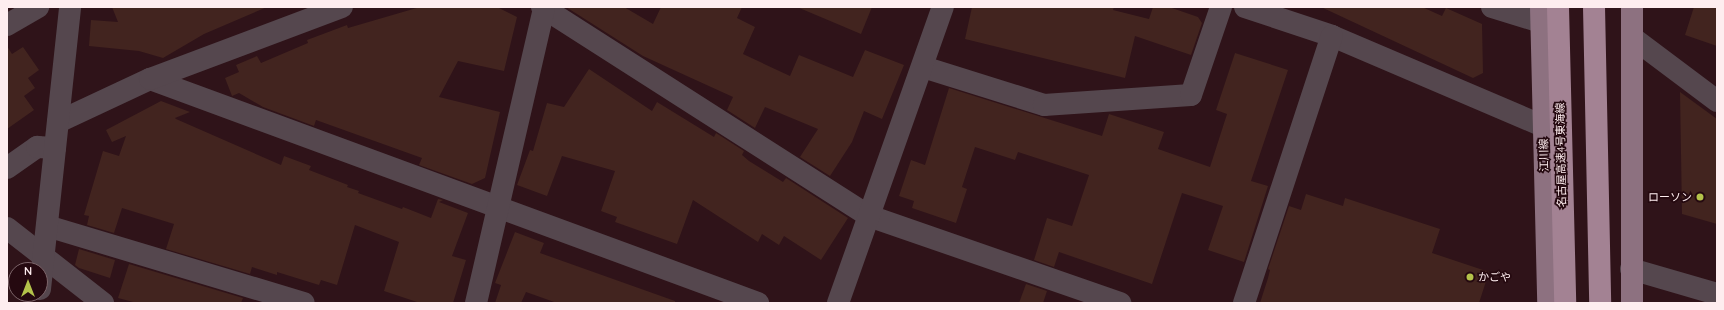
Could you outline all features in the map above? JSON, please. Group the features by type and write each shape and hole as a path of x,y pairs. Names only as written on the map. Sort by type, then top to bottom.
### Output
{"highway":[{"name":"名古屋高速4号東海線","path":"1558,7 1565,303"},
{"path":"1594,7 1600,303"}],"main road":[{"path":"1632,7 1632,303"},
{"name":"江川線","path":"1541,15 1548,303"}],"street":[{"path":"7,25 38,7"},
{"path":"43,262 70,7"},
{"path":"58,122 150,78 342,7"},
{"path":"838,303 923,67 943,7"},
{"path":"923,67 1044,105 1191,95 1221,7"},
{"path":"1245,7 1332,36 1544,126"},
{"path":"1492,7 1541,15"},
{"path":"476,303 543,8 869,216 1120,303"},
{"path":"1244,303 1332,36"},
{"path":"1633,38 1717,101"},
{"path":"150,78 758,303"},
{"path":"7,168 37,147 55,148"},
{"path":"47,226 304,303"},
{"path":"7,228 103,303"},
{"path":"1631,269 1717,294"}],"building":[{"path":"112,7 267,7 204,34 163,58 139,51 89,46 91,20 118,22"},
{"path":"420,7 497,7 517,17 504,71 458,61 439,97 500,112 485,178 472,184 419,165 422,158 316,120 314,126 263,107 239,93 232,96 225,78 239,72 236,65 257,56 261,63 308,43 307,40 347,25 348,28"},
{"path":"566,7 624,7 653,24 661,7 742,7 737,18 755,27 743,54 790,76 799,55 853,77 865,50 904,65 882,119 864,111 852,142 830,176 800,157 818,129 765,107 755,128 727,110 733,97 643,56"},
{"path":"797,7 872,7 861,34"},
{"path":"972,7 1114,7 1113,10 1149,19 1153,7 1169,7 1198,17 1202,23 1191,55 1135,36 1125,78 965,39"},
{"path":"1321,7 1422,7 1442,16 1446,8 1482,24 1483,73 1473,78"},
{"path":"1694,7 1717,7 1717,46 1685,35"},
{"path":"7,46 12,54 23,47 39,70 28,78 35,88 24,96 34,110 7,129"},
{"path":"1235,53 1288,70 1251,181 1268,186 1244,262 1208,250 1223,206 1182,193 1152,284 1059,252 1054,267 1034,260 1047,218 1072,226 1089,175 1018,152 1015,160 975,147 962,187 967,189 956,223 912,208 914,201 899,196 911,160 925,165 949,88 1102,136 1109,114 1164,132 1158,149 1210,167 1227,114 1216,110"},
{"path":"589,69 652,111 657,102 714,137 716,133 744,151 742,155 749,161 783,182 786,178 848,218 821,260 784,236 779,245 762,234 758,242 693,200 677,244 615,222 617,217 601,211 615,171 562,156 547,196 517,185 530,150 533,151 547,103 564,107"},
{"path":"1680,92 1717,119 1717,224 1682,214"},
{"path":"161,101 190,112 175,118 176,119 281,165 284,156 311,166 309,170 348,185 347,187 359,191 358,193 402,209 403,207 431,218 438,199 443,200 439,202 468,213 452,256 466,260 453,303 420,303 384,291 399,242 355,225 337,285 321,280 319,285 277,272 277,275 252,267 250,274 166,249 174,224 122,208 114,233 87,225 89,216 84,215 103,151 119,156 126,136 112,142 106,130"},
{"path":"1306,194 1343,206 1345,198 1440,229 1432,253 1489,272 1479,303 1260,303 1270,270 1268,269 1289,206 1301,210"},
{"path":"515,232 544,243 540,253 675,301 675,303 557,303 526,292 521,303 495,303 501,285 495,283"},
{"path":"79,249 115,260 110,278 79,268 75,265"},
{"path":"129,264 243,298 241,303 137,303 118,298"},
{"path":"1026,284 1047,291 1043,303 1019,303"}],"place":[{"name":"ローソン","path":"1700,197"},
{"name":"かごや","path":"1470,277"}]}
